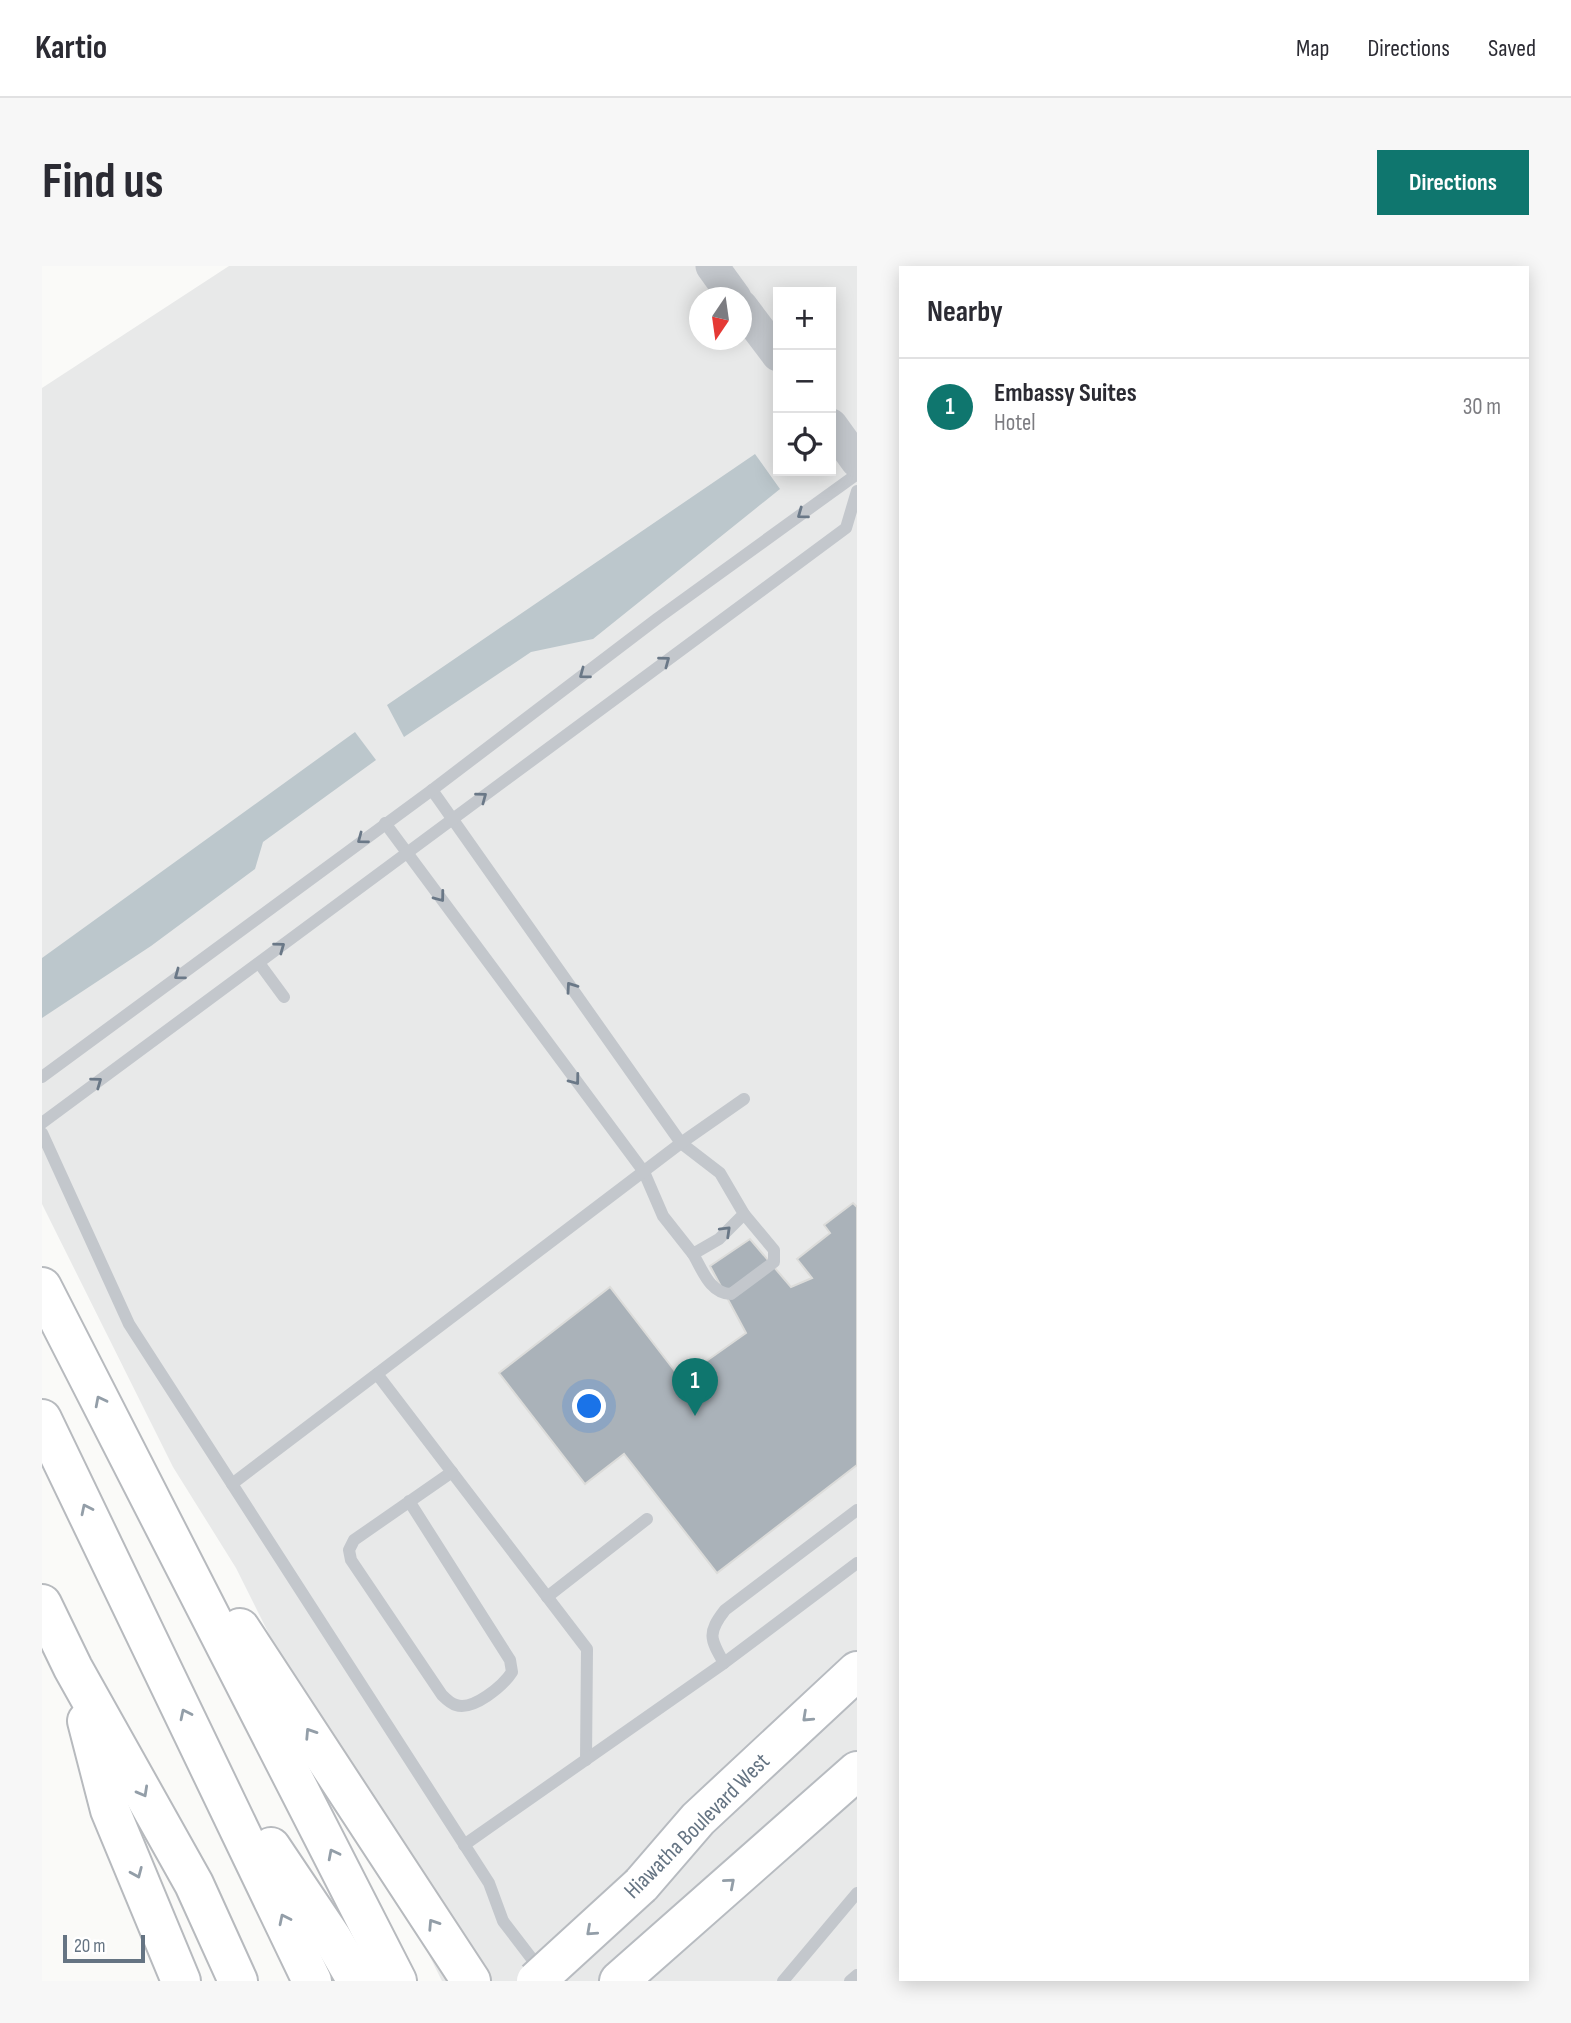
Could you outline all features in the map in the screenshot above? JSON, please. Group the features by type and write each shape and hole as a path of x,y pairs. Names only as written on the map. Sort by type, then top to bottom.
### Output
{"main road":[{"path":"42,1287 397,1981"},
{"path":"42,1419 312,1981"},
{"path":"131,1462 471,1981"},
{"path":"42,1604 73,1668 194,1884 238,1981"},
{"path":"73,1668 110,1810 181,1981"},
{"name":"Hiawatha Boulevard West","path":"536,1981 641,1885 698,1819 857,1671"},
{"path":"209,1764 258,1827 332,1938 356,1981"},
{"path":"620,1981 857,1771"}],"street":[{"path":"712,266 727,287"},
{"path":"752,321 774,350"},
{"path":"836,432 857,460"}],"lane":[{"path":"42,1077 384,822 432,790 657,618 857,474"},
{"path":"42,1123 846,528 857,491"},
{"path":"384,822 644,1172 663,1216 693,1254 713,1287 724,1294 731,1294 774,1262 774,1250 744,1214 720,1173 681,1143 432,790"},
{"path":"259,962 284,997"},
{"path":"232,1484 681,1143 744,1099"},
{"path":"42,1133 129,1324 489,1883 503,1922 548,1981"},
{"path":"693,1254 719,1239 744,1214"},
{"path":"377,1374 587,1649 586,1760"},
{"path":"410,1501 510,1660 512,1672 505,1684 471,1705 456,1705 442,1695 351,1560 349,1550 354,1540 410,1501 452,1472"},
{"path":"724,1663 711,1641 714,1625 724,1610 857,1510"},
{"path":"547,1597 647,1519"},
{"path":"464,1846 724,1663 857,1563"},
{"path":"783,1981 857,1893"},
{"path":"850,1981 857,1975"}],"shaded area":[{"path":"229,266 857,266 857,1981 442,1981 236,1568 173,1467 42,1204 42,388"},
{"path":"755,454 780,489 593,639 531,652 404,737 387,705"},
{"path":"355,732 376,760 263,842 255,869 151,946 42,1018 42,958"}],"building":[{"path":"853,1203 857,1207 857,1465 717,1573 624,1454 585,1484 499,1373 610,1287 681,1379 746,1333 710,1266 750,1239 791,1287 812,1278 797,1259 830,1233 824,1225"}],"place":[{"name":"Embassy Suites","path":"695,1416"}]}
